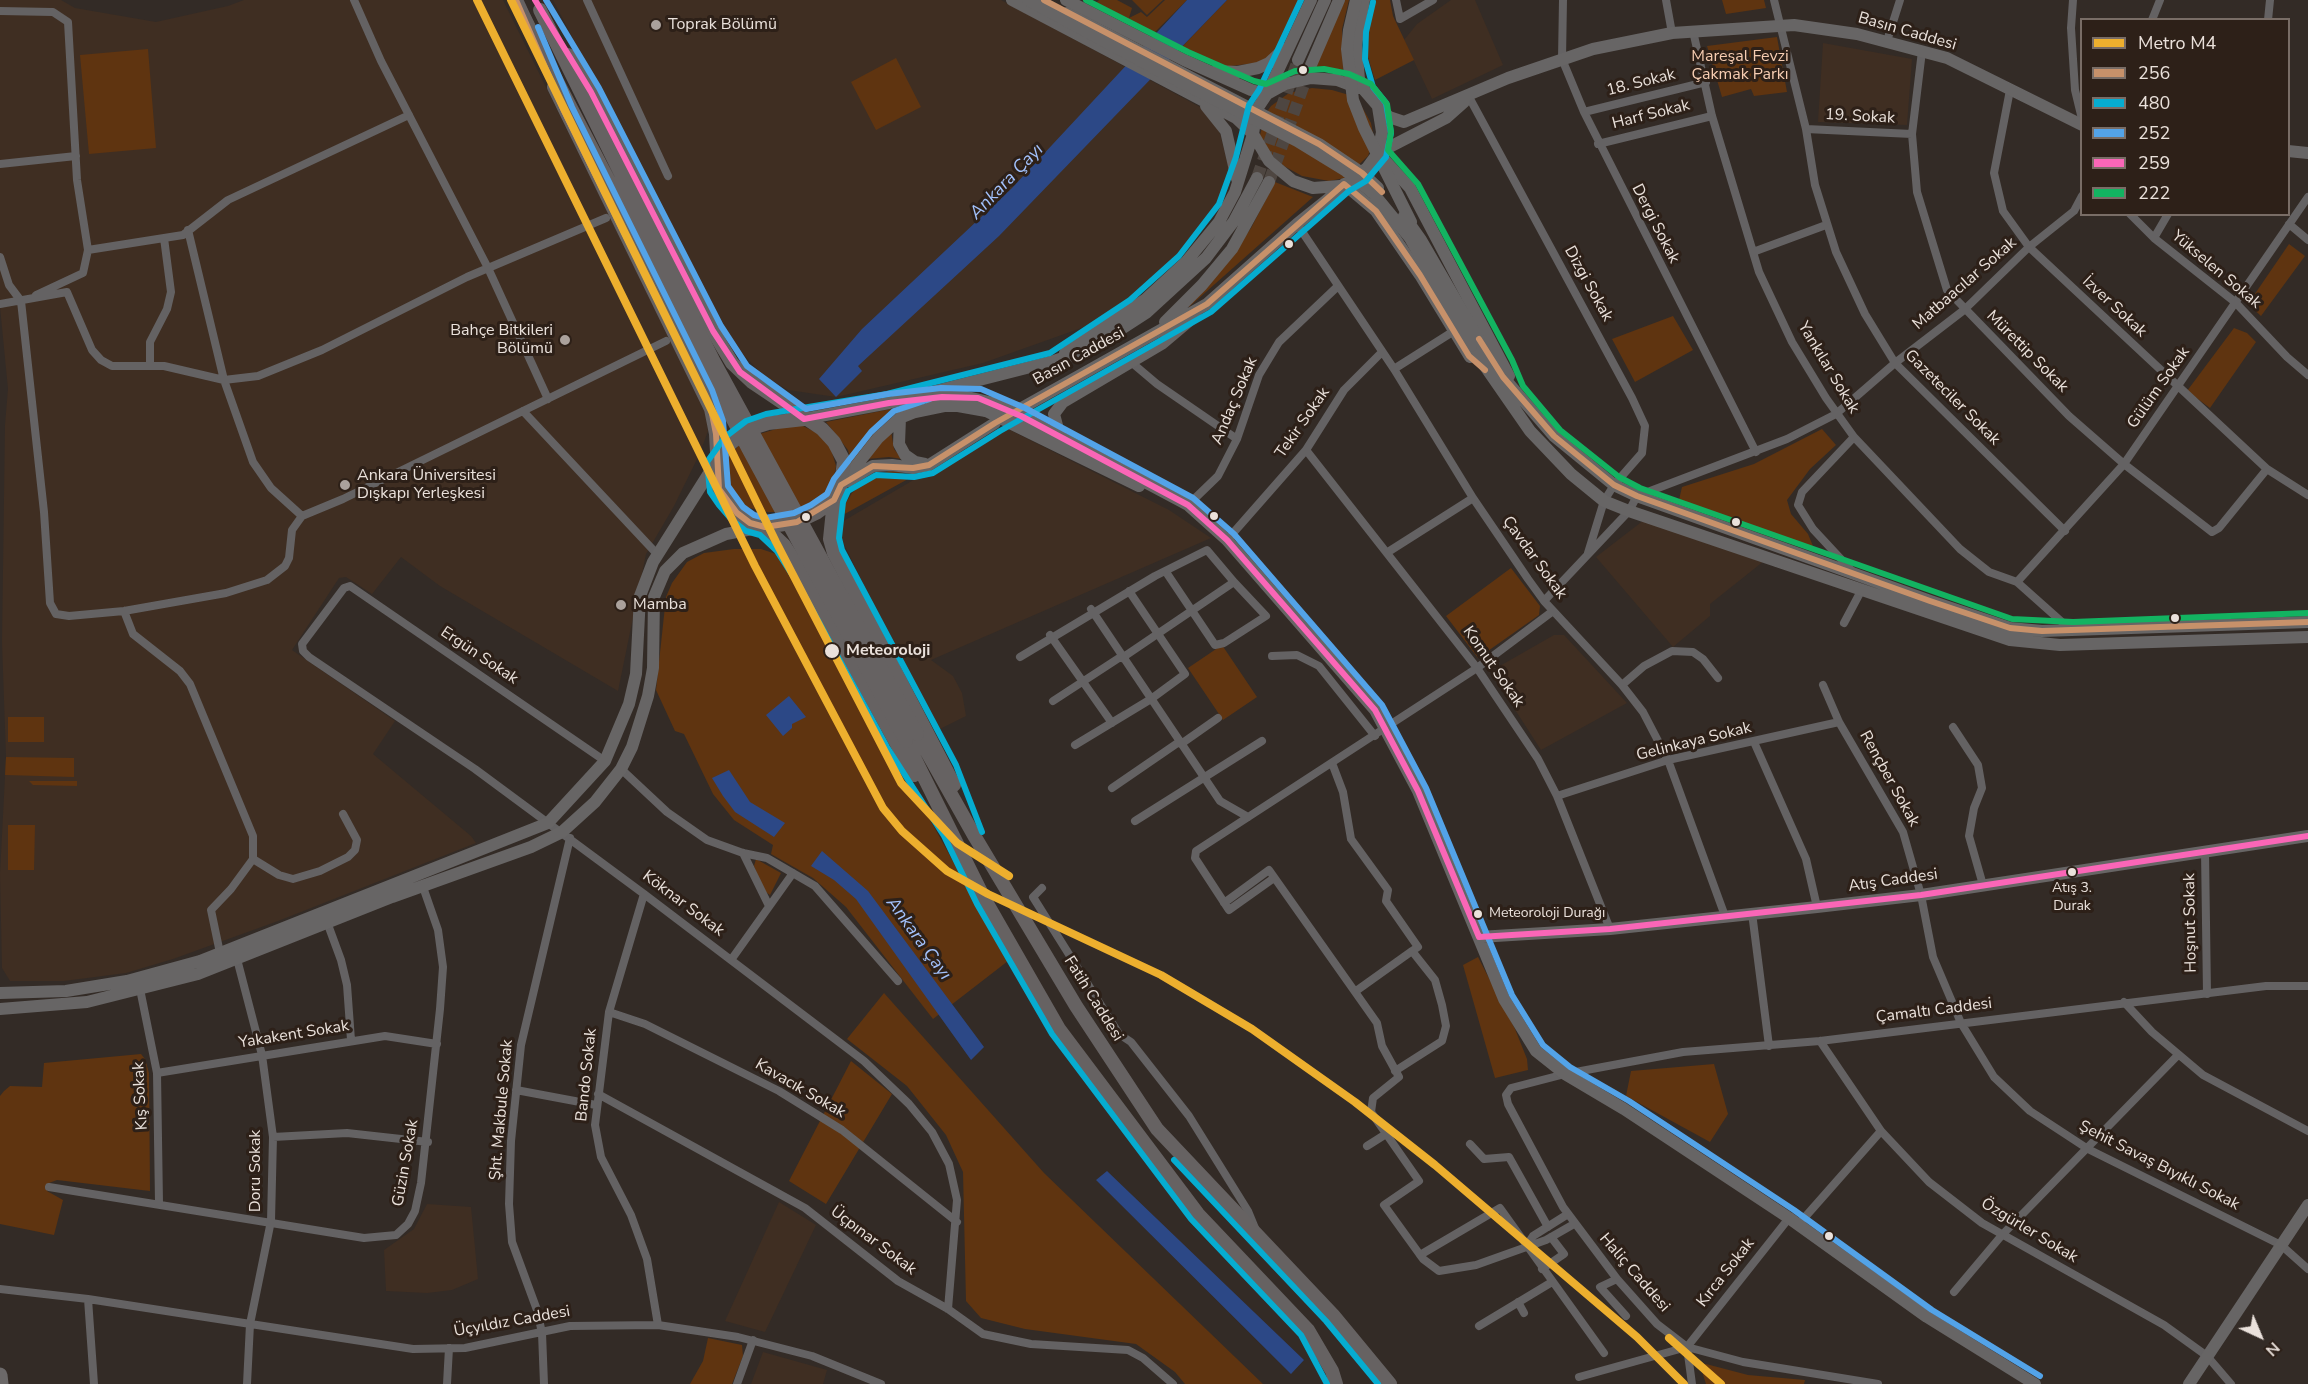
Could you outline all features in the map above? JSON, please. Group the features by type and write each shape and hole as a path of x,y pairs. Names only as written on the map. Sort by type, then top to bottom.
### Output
{"highway":[{"path":"0,1375 1,1384"}],"main road":[{"name":"Fatih Caddesi","path":"516,0 748,448 912,737 1076,1006 1157,1129 1333,1315 1390,1384"},
{"path":"1012,0 1236,118 1253,134 1269,161 1293,182 1324,189 1344,184"},
{"path":"1028,0 1191,88 1297,141 1346,171 1372,193 1410,238 1475,343 1515,391 1554,436 1614,485 1637,496 2010,628 2073,631 2308,622"},
{"path":"1044,0 1319,144 1362,173 1414,229"},
{"path":"1066,0 1233,83 1267,94 1285,84 1311,78 1337,80 1365,91"},
{"path":"1054,361 1136,307 1173,275 1219,222 1238,183 1253,134 1253,119 1311,0"},
{"path":"1298,60 1324,0"},
{"path":"1311,65 1339,0"},
{"path":"1356,0 1347,49 1353,100 1364,128 1414,229 1475,343 1485,370"},
{"path":"1364,0 1356,45 1359,79 1365,91 1389,117 1404,122 1469,97"},
{"name":"Fatih Caddesi","path":"538,5 713,360 912,737 952,832 986,900 1059,1029 1198,1214 1308,1330 1332,1371 1336,1384"},
{"path":"538,5 591,92 713,331 740,372 804,419 822,429 834,442 844,462 842,485"},
{"path":"524,18 564,111 711,409 716,434 719,489 737,513 750,523 765,527 784,545 805,577 895,743 952,832"},
{"name":"Basın Caddesi","path":"1469,97 1509,78 1593,49 1672,33 1781,25 1857,34 1947,58 2080,124"},
{"path":"1206,70 1238,72 1258,68 1269,63 1289,45"},
{"path":"1193,96 1218,118 1226,131 1238,183"},
{"path":"1060,437 1054,414 1063,402 1180,330 1297,224 1344,184 1360,175 1378,153 1446,118 1469,97"},
{"path":"1378,106 1382,132 1378,153"},
{"path":"2290,151 2308,153"},
{"path":"1378,153 1411,190 1498,352 1515,391"},
{"path":"1054,361 1092,348 1119,331 1176,286 1222,238 1263,180 1232,249 1195,293 1154,334"},
{"path":"1344,184 1378,215 1420,275 1469,356 1485,370 1530,431 1571,474 1604,501 1861,591 2010,640 2060,645 2308,637"},
{"path":"1378,215 1380,198 1389,191 1403,186 1411,190"},
{"name":"Basın Caddesi","path":"1021,412 1207,304"},
{"name":"Basın Caddesi","path":"804,419 889,403 1054,361"},
{"path":"889,403 963,396 990,407 1010,423 1120,479 1188,505"},
{"path":"975,837 948,768 834,553 830,539 834,500 842,485 878,438 900,418 915,412 944,406 990,407 1021,412 1060,437 1188,505 1227,540 1375,710 1380,733 1418,791 1504,999 1536,1051 1565,1074 1624,1109 1793,1222 1927,1317 2035,1384"},
{"path":"900,418 899,444 905,455 915,462 929,465"},
{"path":"0,993 66,991 127,981 193,964 548,823 606,761 629,704 636,674 640,596 657,554 716,462 731,443 749,429 768,423 804,419"},
{"path":"842,485 873,466 892,465 913,468 929,465 995,423"},
{"path":"0,1009 87,1002 198,974 327,922 566,835 621,769 632,747 648,696 653,668 654,597 665,571 683,554 726,534 797,522 834,500"},
{"name":"Atış Caddesi","path":"1479,937 1610,929 1817,908 2308,836"},
{"path":"2189,1384 2308,1205"}],"street":[{"path":"354,0 409,115 488,268 548,399"},
{"path":"587,0 668,176"},
{"path":"1396,0 1400,19 1433,0"},
{"name":"Dergi Sokak","path":"1563,0 1562,59 1584,112 1598,144 1755,452"},
{"path":"1666,0 1672,33"},
{"name":"Gazeteciler Sokak","path":"1774,0 1806,129 1815,185 1826,225 1865,314 1894,363 2064,531"},
{"path":"1887,41 1900,0"},
{"path":"2073,0 2071,28 2075,90 2080,111"},
{"path":"2153,18 2160,0"},
{"path":"2268,18 2270,0"},
{"path":"0,11 53,12 68,22 76,156 88,250 83,273 24,300"},
{"name":"Yankılar Sokak","path":"1693,31 1712,116 1759,272 1792,342 1836,414 1854,437 1960,549 1989,573 2017,582 2073,631"},
{"name":"Mürettip Sokak","path":"1922,51 1912,134 1917,192 1947,290 2069,416 2124,464 2212,532 2219,528 2267,469"},
{"name":"18. Sokak","path":"1584,112 1706,82"},
{"name":"İzver Sokak","path":"2010,90 1994,173 2003,211 2029,247 2267,469 2308,495"},
{"name":"Dizgi Sokak","path":"1469,97 1645,426 1642,453 1614,485 1604,501 1587,556"},
{"path":"88,250 183,235 228,200 409,115"},
{"name":"Harf Sokak","path":"1598,144 1712,116"},
{"name":"19. Sokak","path":"1806,129 1912,134"},
{"path":"0,164 76,156"},
{"name":"Gülüm Sokak","path":"2017,582 2124,464 2308,197"},
{"name":"Matbaacılar Sokak","path":"1637,496 1755,452 1836,414 1894,363 1964,310 2029,247 2074,211 2080,200"},
{"name":"Yükselen Sokak","path":"2132,216 2154,238 2235,302 2287,357 2308,375"},
{"path":"2154,238 2167,216"},
{"path":"0,304 67,292 92,350 101,360 112,366 164,366 224,380 258,376 322,350 488,268 606,218"},
{"name":"Çavdar Sokak","path":"1297,224 1394,369 1473,498 1544,601 1622,685 1643,712 1668,760 1725,916"},
{"path":"2289,224 2308,240"},
{"path":"1753,252 1826,225"},
{"path":"188,230 224,380 253,462 271,488 302,516"},
{"path":"150,366 150,342 167,309 171,292 164,238"},
{"path":"0,257 9,285 24,300 51,608 56,614 69,616 124,611 226,593 267,580 285,566 290,558 292,530 302,516 343,499 666,341"},
{"name":"Andaç Sokak","path":"1188,505 1218,476 1237,439 1259,375 1279,342 1338,286"},
{"path":"1394,369 1454,331"},
{"name":"Tekir Sokak","path":"1227,540 1306,450 1344,390 1382,352"},
{"path":"1131,362 1156,384 1237,439"},
{"path":"523,411 657,554"},
{"path":"1852,571 1813,529 1798,505 1802,492 1854,437"},
{"name":"Komut Sokak","path":"1306,450 1478,668 1538,759 1557,796 1610,929"},
{"path":"1544,601 1629,511 1637,496"},
{"path":"1388,552 1473,498"},
{"path":"1020,657 1050,635 1092,610 1207,550 1266,616 1224,643 1215,645 1166,572"},
{"path":"1053,701 1234,582"},
{"name":"Ergün Sokak","path":"336,597 344,588 350,586 606,761"},
{"path":"1075,745 1150,699 1185,674 1129,591"},
{"path":"1844,624 1861,591"},
{"name":"Köknar Sokak","path":"336,597 303,644 303,651 309,657 475,769 566,835 864,1061 909,1104 932,1132 949,1164 957,1200 957,1222 948,1309"},
{"path":"1092,610 1220,801 1248,817"},
{"path":"124,611 133,634 180,671 190,684 253,836 253,859 231,889 211,910 220,953"},
{"path":"1553,611 1478,668 1196,851 1195,858 1227,907 1272,874 1377,1023 1382,1046 1399,1077 1373,1098 1371,1113 1419,1181 1384,1205 1420,1256 1439,1271 1476,1265 1551,1237 1574,1224"},
{"path":"1050,635 1112,723"},
{"path":"1622,685 1644,666 1672,651 1693,652 1703,659 1718,678"},
{"path":"1272,656 1297,655 1319,666 1380,733"},
{"name":"Rençber Sokak","path":"1823,685 1839,722 1903,832 1922,894 1933,957 1961,1023"},
{"path":"1112,788 1218,718"},
{"name":"Gelinkaya Sokak","path":"1557,796 1668,760 1839,722"},
{"path":"1953,727 1978,765 1982,788 1974,808 1969,836 1983,885"},
{"path":"1135,821 1262,741"},
{"path":"1754,742 1806,859 1817,908"},
{"path":"1332,763 1344,792 1351,839 1388,890 1386,902 1418,947 1356,991"},
{"path":"621,769 667,812 706,840 743,854 767,858 821,893 898,981"},
{"path":"253,859 279,875 293,879 320,871 348,858 355,850 357,840 343,814"},
{"name":"Şht. Makbule Sokak","path":"544,1384 542,1333 537,1310 512,1242 509,1204 521,1045 566,835"},
{"name":"Hoşnut Sokak","path":"2205,851 2207,994"},
{"path":"743,854 769,906"},
{"path":"731,960 793,873"},
{"name":"Güzin Sokak","path":"49,1187 271,1221 364,1238 396,1235 408,1224 416,1210 428,1142 443,967 438,930 423,887"},
{"path":"1042,888 1033,897 1119,1034 1131,1042 1189,1116 1248,1211 1258,1236"},
{"name":"Bando Sokak","path":"644,894 609,1012 595,1125 601,1157 631,1215 647,1259 658,1325"},
{"path":"1752,913 1769,1046"},
{"path":"327,922 341,960 347,985 351,1040"},
{"path":"1395,1071 1442,1041 1446,1026 1435,980 1412,951"},
{"name":"Doru Sokak","path":"237,959 262,1055 273,1137 271,1221 250,1324 246,1384"},
{"name":"Çamaltı Caddesi","path":"1565,1074 1683,1052 1820,1041 2266,986 2308,986"},
{"name":"Kış Sokak","path":"140,989 157,1073 159,1203"},
{"path":"2124,1002 2203,1075 2308,1131"},
{"name":"Kavacık Sokak","path":"609,1012 645,1024 779,1091 842,1130 957,1222"},
{"name":"Şehit Savaş Bıyıklı Sokak","path":"1961,1023 1994,1077 2030,1111 2088,1149 2281,1245 2308,1269"},
{"name":"Yakakent Sokak","path":"157,1073 385,1036 437,1044"},
{"name":"Özgürler Sokak","path":"1820,1041 1881,1131 1929,1182 1982,1223 2164,1325 2207,1356 2231,1384"},
{"path":"1954,1292 2002,1235 2178,1054"},
{"name":"Haliç Caddesi","path":"1565,1074 1511,1088 1506,1095 1518,1125 1574,1224 1617,1279 1657,1324 1687,1347 1743,1362 1878,1384"},
{"path":"516,1090 596,1105"},
{"name":"Üçpınar Sokak","path":"598,1094 805,1208 898,1281 948,1309 983,1334 1031,1344 1128,1350 1143,1358 1173,1384"},
{"name":"Kırca Sokak","path":"1687,1347 1793,1222 1881,1131"},
{"path":"273,1137 346,1133 428,1142"},
{"path":"1367,1146 1386,1134"},
{"path":"1470,1144 1484,1159 1509,1157 1548,1227"},
{"path":"1420,1256 1500,1209 1604,1353"},
{"path":"1526,1247 1533,1236 1568,1214"},
{"path":"1542,1269 1564,1254 1551,1237"},
{"path":"1617,1279 1600,1287 1626,1316"},
{"path":"1479,1326 1552,1282"},
{"name":"Üçyıldız Caddesi","path":"0,1289 88,1299 413,1349 465,1348 570,1326 658,1325 753,1340 812,1356 881,1384"},
{"path":"88,1299 94,1384"},
{"path":"1518,1302 1524,1313"},
{"path":"737,1384 753,1340"},
{"path":"1580,1377 1687,1347 1692,1384"},
{"path":"447,1384 449,1348"}],"shaded area":[{"name":"Ankara Üniversitesi Dışkapı Yerleşkesi","path":"0,0 61,0 75,8 156,22 228,6 244,0 503,0 705,410 708,431 674,506 646,554 618,691 440,586 401,557 372,594 346,577 339,578 292,650 395,721 373,754 471,836 476,843 278,921 173,959 126,973 64,981 10,981 2,968 0,874 6,757 2,642 5,425 8,389 0,307"},
{"path":"553,0 1001,0 1200,107 1219,130 1229,169 1229,180 1219,208 1192,244 1143,292 1101,321 983,363 836,397 788,390 764,376 735,346 696,285 618,125"},
{"path":"1451,0 1475,0 1503,65 1432,99 1404,40 1417,24"},
{"path":"1823,43 1912,59 1907,125 1818,122"},
{"path":"1004,427 1169,510 1211,538 931,660 953,676 962,693 966,716 940,729 906,672 842,540 840,523"},
{"path":"1644,520 1764,561 1710,604 1710,616 1673,647 1596,557"},
{"path":"1554,635 1564,635 1627,703 1541,750 1494,677 1498,667"},
{"path":"779,1202 816,1225 765,1332 725,1321"},
{"path":"427,1204 471,1207 478,1279 452,1290 427,1293 386,1291 384,1250 414,1229"},
{"path":"763,1352 827,1370 823,1384 751,1384"}],"green space":[{"path":"1086,0 1097,2 1117,0 1132,8 1129,18 1141,12 1147,17 1165,0 1187,0 1154,33"},
{"path":"1132,0 1163,0 1147,15"},
{"path":"1227,0 1303,0 1280,47 1269,57 1256,63 1222,67 1208,63 1180,49"},
{"path":"1345,0 1349,0 1342,29 1343,70 1315,67"},
{"path":"1372,0 1390,0 1393,16 1414,60 1375,80 1367,54 1369,10"},
{"path":"1722,0 1764,0 1766,8 1726,14"},
{"name":"Mareşal Fevzi Çakmak Parkı","path":"1777,37 1787,92 1754,96 1751,89 1722,97 1707,46"},
{"path":"148,49 156,148 89,154 80,55"},
{"path":"896,58 921,107 876,130 851,82"},
{"path":"1312,88 1349,95 1362,107 1371,123 1374,139 1368,156 1345,178 1329,181 1302,176 1284,166 1271,154 1260,135 1266,113 1271,106 1289,93"},
{"path":"1275,182 1313,197 1189,307 1188,305 1232,255 1251,228"},
{"path":"2289,244 2305,256 2261,316 2248,304"},
{"path":"1673,316 1693,350 1635,382 1612,339"},
{"path":"2234,328 2247,333 2256,342 2210,408 2187,391"},
{"path":"896,408 898,411 878,428 852,465 848,450 826,422"},
{"path":"786,426 803,426 817,433 830,446 836,466 832,487 820,503 803,512 768,512 745,507 735,499 728,487 725,467 728,457 739,445 753,436"},
{"path":"1822,429 1836,445 1810,469 1787,500 1791,514 1808,534 1815,551 1679,500 1682,487 1754,464"},
{"path":"891,431 894,449 902,459 889,457 867,459"},
{"path":"891,470 903,473 908,479 841,516 842,509 852,493 863,482"},
{"path":"734,549 761,549 779,555 789,564 1008,961 933,1019 846,907 813,878 771,854 773,845 734,820 713,794 684,734 675,731 656,690 666,597 672,583 687,562 704,553"},
{"path":"1511,568 1540,606 1539,615 1478,658 1446,616"},
{"path":"1222,645 1257,697 1223,720 1188,668"},
{"path":"8,717 44,717 44,742 8,742"},
{"path":"6,757 74,758 74,777 5,775"},
{"path":"29,781 77,781 77,786 33,785"},
{"path":"8,825 35,825 34,870 8,870"},
{"path":"756,859 781,873 770,895 763,890 754,866"},
{"path":"1478,957 1515,1029 1527,1059 1528,1070 1495,1078 1463,965"},
{"path":"884,993 1044,1173 1263,1384 1185,1384 1175,1372 1136,1344 1025,1329 981,1318 966,1301 963,1172 946,1135 907,1086 847,1039"},
{"path":"141,1054 149,1073 150,1191 57,1180 49,1183 47,1191 63,1200 54,1235 0,1224 0,1096 4,1091 10,1086 42,1087 44,1063"},
{"path":"851,1061 892,1094 826,1204 789,1181"},
{"path":"1714,1064 1728,1114 1710,1142 1626,1096 1631,1071"},
{"path":"708,1338 742,1345 743,1356 732,1384 690,1384 703,1361"},
{"path":"1706,1364 1748,1375 1805,1380 1804,1384 1706,1384 1700,1365"}],"water":[{"path":"1187,0 1227,0 999,236 858,366 862,371 836,397 819,379 862,329 1012,188"},
{"path":"789,696 806,717 792,724 792,728 783,736 766,715"},
{"path":"729,770 750,802 785,823 774,837 735,812 723,796 712,778"},
{"path":"822,851 868,891 984,1047 971,1060 856,899 834,880 811,866"},
{"path":"1107,1171 1304,1360 1291,1374 1096,1180"}],"tunnel":[{"path":"1257,178 1298,60"},
{"path":"1269,182 1311,65"}],"metro line":[{"name":"M4","path":"477,0 755,566 883,808 902,831 947,871 988,894 1161,975 1252,1029 1355,1102 1435,1165 1637,1337 1684,1384"},
{"name":"M4","path":"511,0 776,542 901,783 957,843 1009,876"},
{"name":"M4","path":"1669,1338 1721,1384"}],"transit line":[{"name":"256","path":"516,0 564,111 711,409 716,434 719,489 737,513 750,523 765,527 797,522 834,500 841,485 873,466 913,468 929,465 995,423 1207,304 1344,184 1376,211 1420,275 1469,356 1485,370"},
{"name":"259","path":"535,0 591,92 713,331 740,372 804,419 889,403 942,397 978,398 1021,416 1188,505 1227,540 1375,710 1418,791 1479,937 1610,929 1921,895 2308,836"},
{"name":"252","path":"546,0 599,88 721,326 747,366 806,409 888,394 941,388 981,389 1025,408 1193,498 1234,534 1382,705 1426,788 1512,995 1543,1045 1570,1067 1629,1101 1794,1210 1932,1310 2040,1376"},
{"name":"256","path":"1044,0 1319,144 1362,173 1382,192"},
{"name":"222","path":"1086,0 1188,52 1254,81 1266,84 1295,71 1324,69 1349,74 1371,84 1387,104 1391,132 1388,150 1418,184 1512,360 1523,386 1560,430 1619,477 1640,488 2012,619 2073,622 2308,613"},
{"name":"480","path":"1301,0 1259,90 1249,105 1236,157 1219,204 1179,256 1130,300 1050,353 887,394 766,414 746,421 725,437 707,462 710,492 719,505 732,520 746,531 760,535 777,551 797,582 887,747 944,836 977,904 1052,1034 1191,1219 1301,1335 1327,1384"},
{"name":"480","path":"982,832 956,765 842,550 839,538 843,502 848,491 876,475 914,477 933,473 1000,431 1211,312 1349,191 1366,181 1386,157 1391,133 1386,103 1373,87 1365,59 1366,32 1373,2"},
{"name":"252","path":"538,27 572,107 712,390 723,421 728,486 743,507 754,515 765,518 794,513 811,505 827,494 834,479 871,432 894,411 930,399"},
{"name":"256","path":"1479,339 1503,377 1554,436 1614,485 1637,496 1930,601 2010,628 2042,631 2308,622"},
{"name":"480","path":"1174,1160 1326,1321 1378,1384"}],"place":[{"name":"Toprak Bölümü","path":"656,25"},
{"name":"Bahçe Bitkileri Bölümü","path":"565,340"},
{"name":"Ankara Üniversitesi Dışkapı Yerleşkesi","path":"345,485"},
{"name":"Mamba","path":"621,605"},
{"name":"Meteoroloji","path":"832,651"},
{"name":"Atış 3. Durak","path":"2072,872"},
{"name":"Meteoroloji Durağı","path":"1478,914"}],"water label":[{"name":"Ankara Çayı","path":"1007,182"},
{"name":"Ankara Çayı","path":"918,939"}]}
